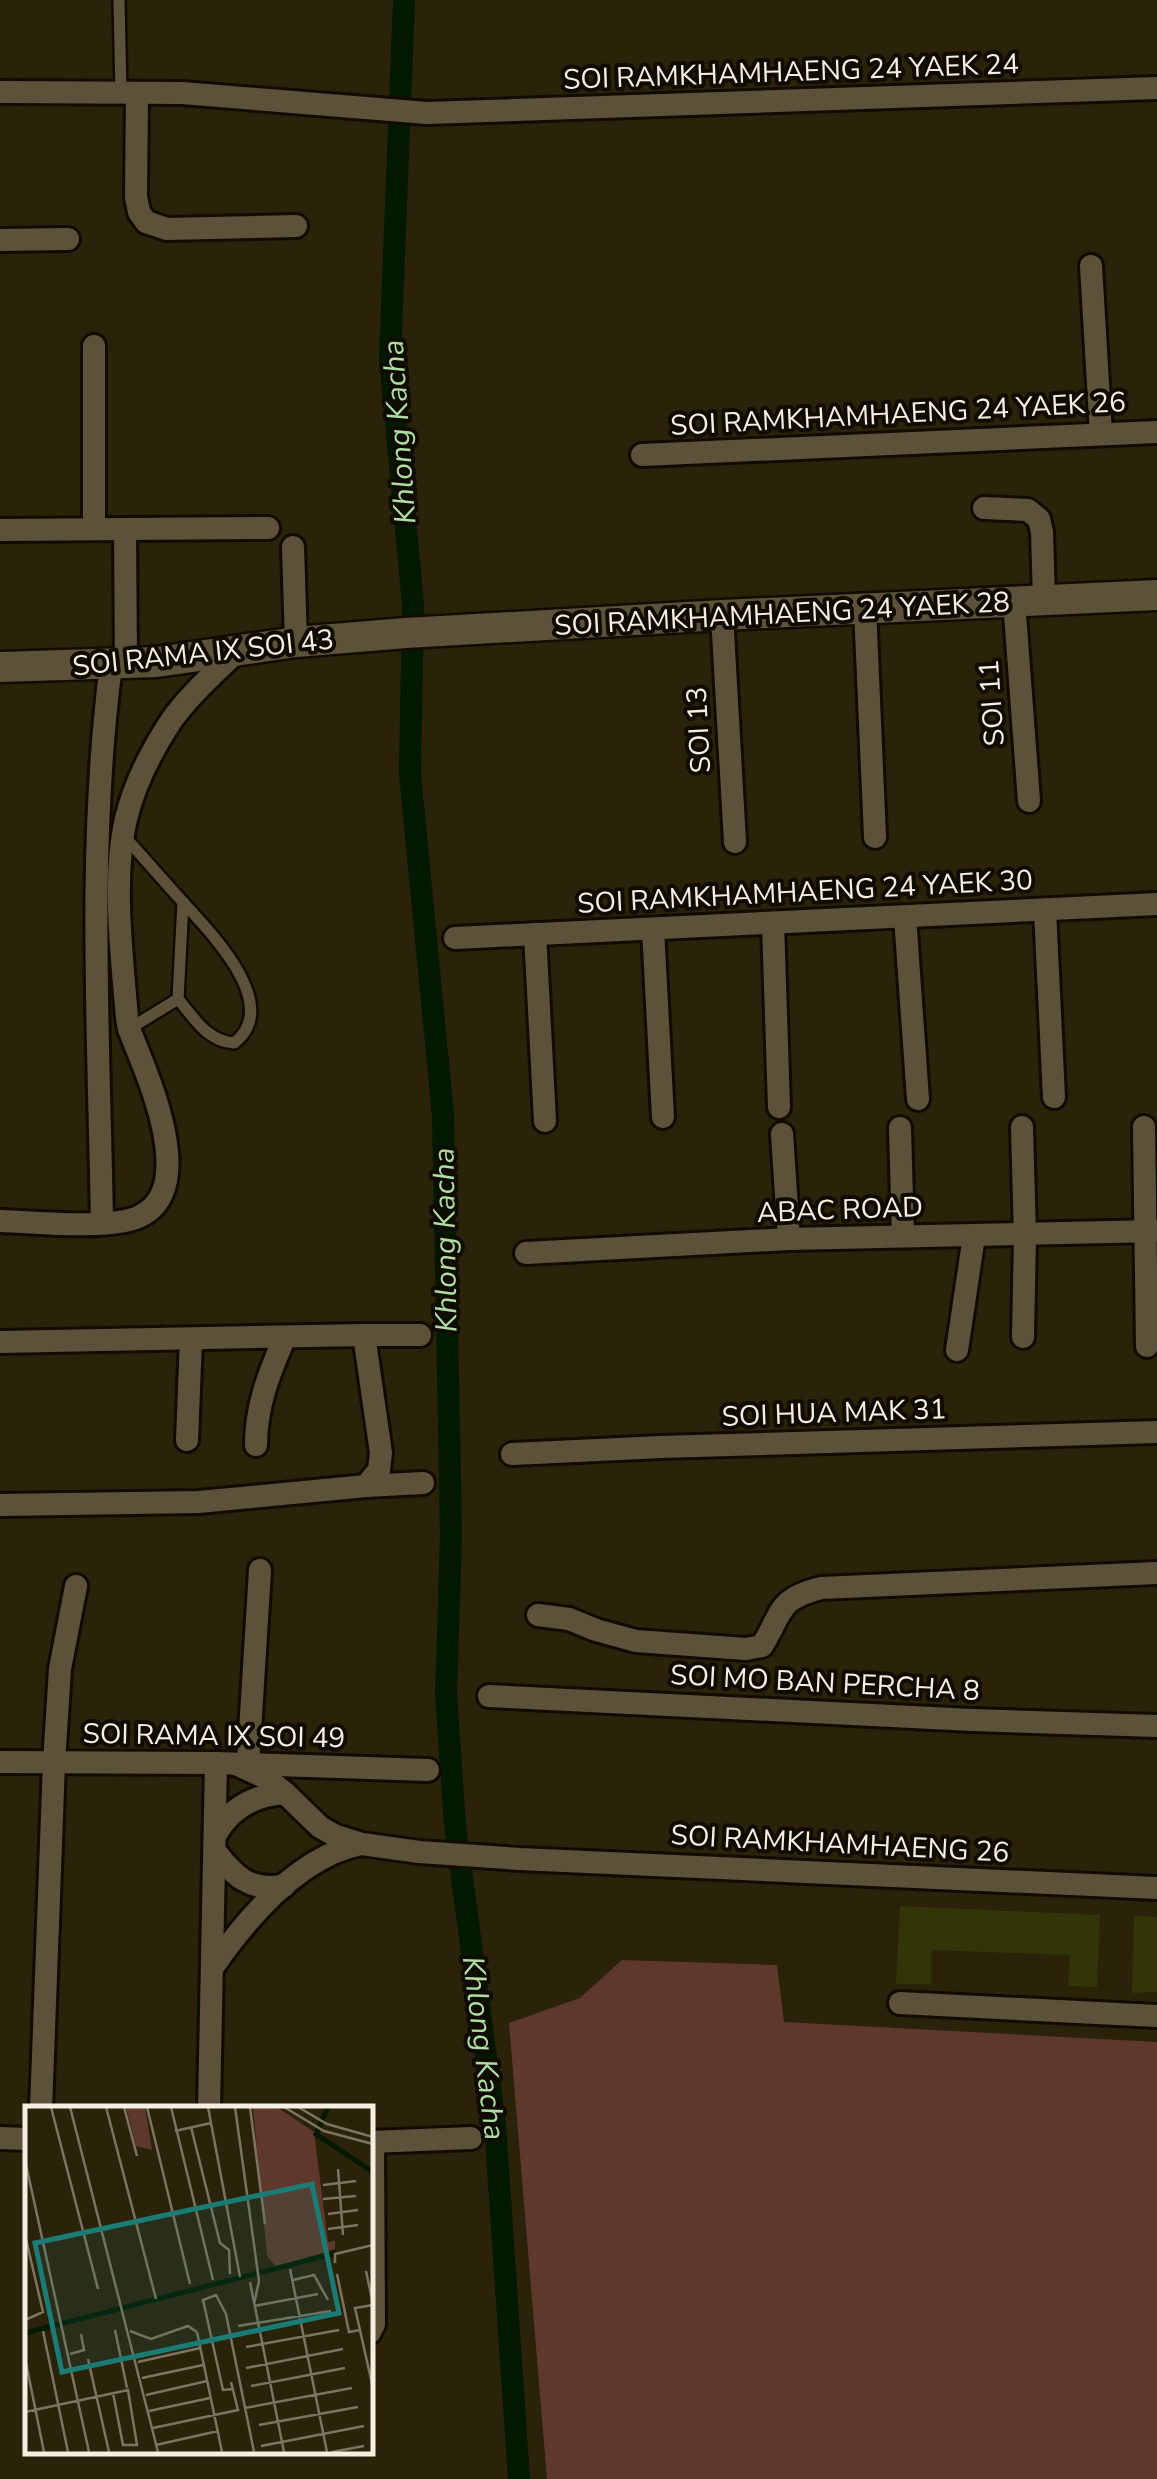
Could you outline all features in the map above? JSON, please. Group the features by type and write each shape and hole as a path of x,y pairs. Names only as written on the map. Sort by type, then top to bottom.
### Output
{"street":[{"name":"SOI RAMKHAMHAENG 24 YAEK 24","path":"0,92 182,93 427,112 1157,88"},
{"path":"129,93 136,198 146,222 168,229 296,226"},
{"path":"0,240 68,239"},
{"path":"1090,266 1102,434"},
{"path":"94,346 94,529"},
{"name":"SOI RAMKHAMHAENG 24 YAEK 26","path":"642,455 1157,432"},
{"name":"SOI 11","path":"984,508 1028,510 1039,519 1042,532 1029,600 1028,801"},
{"path":"0,530 268,528"},
{"path":"102,1223 96,946 100,784 102,737 118,664 125,529"},
{"path":"293,547 296,642"},
{"name":"SOI RAMKHAMHAENG 24 YAEK 28","path":"406,633 1157,594"},
{"path":"864,608 875,837"},
{"name":"SOI 13","path":"722,614 734,842"},
{"name":"SOI RAMA IX SOI 43","path":"0,667 118,664 406,633"},
{"path":"0,1222 126,1221 145,1214 164,1185 166,1138 158,1104 130,1029 120,931 120,870 126,820 136,786 172,720 239,648"},
{"path":"100,784 136,786"},
{"name":"SOI RAMKHAMHAENG 24 YAEK 30","path":"455,938 1157,904"},
{"path":"1045,910 1054,1097"},
{"path":"905,916 918,1099"},
{"path":"773,923 780,1107"},
{"path":"652,929 663,1117"},
{"path":"535,934 544,1121"},
{"path":"99,1032 130,1029"},
{"path":"1022,1127 1024,1336"},
{"path":"900,1128 903,1236"},
{"path":"1144,1128 1151,1232 1147,1346"},
{"path":"782,1134 789,1239"},
{"name":"ABAC ROAD","path":"526,1253 789,1239 1151,1232"},
{"path":"957,1350 974,1236"},
{"path":"364,1335 381,1452 379,1470 366,1486"},
{"path":"0,1342 420,1336"},
{"path":"256,1445 261,1399 285,1337"},
{"path":"187,1440 191,1338"},
{"name":"SOI HUA MAK 31","path":"512,1454 1157,1432"},
{"path":"0,1505 199,1502 423,1483"},
{"path":"210,2106 215,1844 233,1764 260,1570"},
{"name":"SOI MO BAN PERCHA 8","path":"538,1616 569,1619 636,1641 746,1649 762,1646 784,1604 798,1594 821,1588 1157,1572"},
{"path":"40,2106 60,1669 76,1586"},
{"name":"SOI MO BAN PERCHA 8","path":"490,1696 1157,1726"},
{"name":"SOI RAMA IX SOI 49","path":"0,1762 428,1770"},
{"name":"SOI RAMKHAMHAENG 26","path":"233,1764 268,1779 320,1827 336,1836 419,1852 1157,1888"},
{"path":"284,1886 249,1884 227,1866 215,1844 222,1822 246,1803 286,1792"},
{"path":"213,1967 234,1937 284,1886 332,1853 362,1844"},
{"path":"900,2002 1157,2016"},
{"path":"0,2138 25,2139"},
{"path":"372,2328 372,2142 470,2138"}],"lane":[{"path":"118,0 129,93"},
{"path":"124,836 183,902 228,953 249,998 246,1035 234,1044 220,1042 208,1034 178,999 183,902"},
{"path":"130,1029 178,999"}],"shaded area":[{"path":"622,1960 777,1965 784,2022 1157,2042 1157,2479 547,2479 509,2023 580,1998"}],"building":[{"path":"900,1906 1100,1915 1097,1987 1068,1986 1070,1955 931,1950 931,1984 896,1984"},
{"path":"1134,1916 1157,1917 1157,1992 1132,1993"}],"waterway":[{"name":"Khlong Kacha","path":"404,0 390,359 413,604 410,774 443,1115 451,1535 446,1694 455,1825 495,2125 519,2479"}]}
